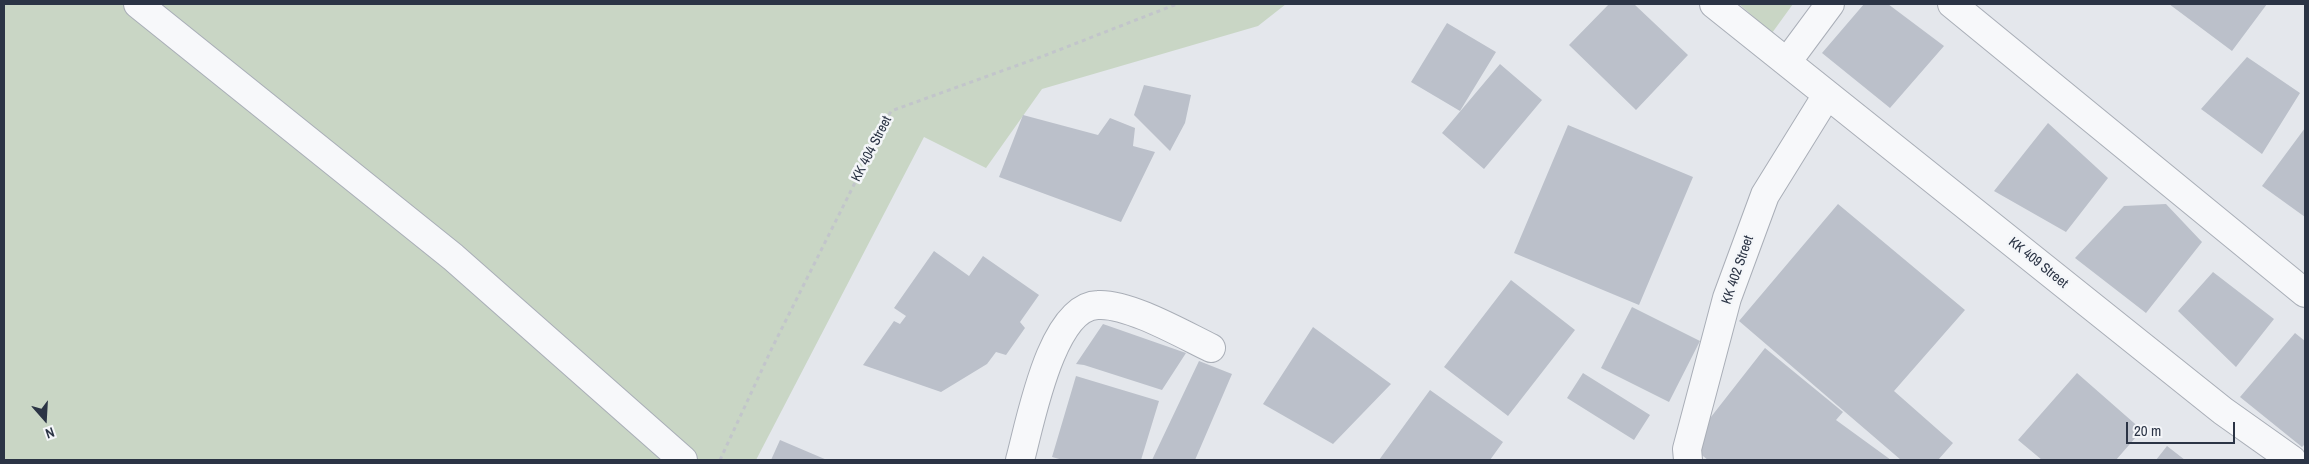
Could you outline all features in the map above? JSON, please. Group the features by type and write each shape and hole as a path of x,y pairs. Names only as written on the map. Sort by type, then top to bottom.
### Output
{"street":[{"path":"138,4 453,257 683,460"},
{"name":"KK 409 Street","path":"1714,4 2222,411 2292,460"},
{"path":"1787,62 1830,4"},
{"path":"1952,4 2305,293"},
{"name":"KK 402 Street","path":"1688,460 1687,449 1727,298 1765,195 1827,95"},
{"path":"1020,460 1045,370 1062,332 1074,315 1096,304 1109,305 1131,312 1210,348"}],"path":[{"name":"KK 404 Street","path":"720,460 772,348 891,111 1046,55 1177,4"}],"green space":[{"path":"4,4 1286,4 1258,26 1042,89 986,168 924,137 756,460 4,460"},
{"path":"1739,4 1793,4 1772,33"}],"building":[{"path":"1609,4 1634,4 1688,55 1636,110 1569,45"},
{"path":"1864,4 1888,4 1944,46 1890,108 1822,53"},
{"path":"2169,4 2267,4 2232,51"},
{"path":"1447,23 1496,52 1460,111 1411,82"},
{"path":"2247,57 2300,93 2262,154 2201,109"},
{"path":"1500,64 1542,100 1484,169 1442,133"},
{"path":"1144,85 1191,95 1185,123 1170,151 1134,115"},
{"path":"1023,115 1098,135 1110,118 1135,128 1133,146 1155,152 1121,222 999,177"},
{"path":"2048,123 2108,178 2066,232 1994,191"},
{"path":"1568,125 1693,177 1639,305 1514,253"},
{"path":"2305,128 2305,217 2262,186"},
{"path":"1838,204 1965,310 1894,391 1953,443 1938,460 1901,460 1739,321"},
{"path":"2166,204 2202,242 2146,313 2075,258 2124,206"},
{"path":"934,251 969,276 983,256 1039,295 1020,322 1025,328 1006,355 996,352 987,364 941,392 863,365 894,321 900,324 906,316 894,308"},
{"path":"2213,272 2274,319 2236,367 2178,311"},
{"path":"1511,280 1575,330 1508,416 1444,367"},
{"path":"1632,307 1700,341 1669,402 1601,368"},
{"path":"1103,324 1186,353 1162,390 1076,364"},
{"path":"1313,327 1391,384 1333,444 1263,404"},
{"path":"2295,333 2305,341 2305,444 2302,447 2240,397"},
{"path":"1765,348 1843,412 1836,420 1891,460 1708,460 1689,445"},
{"path":"1199,361 1232,374 1195,460 1152,460"},
{"path":"1583,373 1650,415 1634,440 1567,398"},
{"path":"2077,373 2142,430 2116,460 2042,460 2018,440"},
{"path":"1076,376 1159,401 1141,460 1063,460 1052,457"},
{"path":"1430,390 1503,442 1490,460 1379,460"},
{"path":"780,440 827,460 771,460"},
{"path":"2167,446 2185,460 2156,460"}]}
